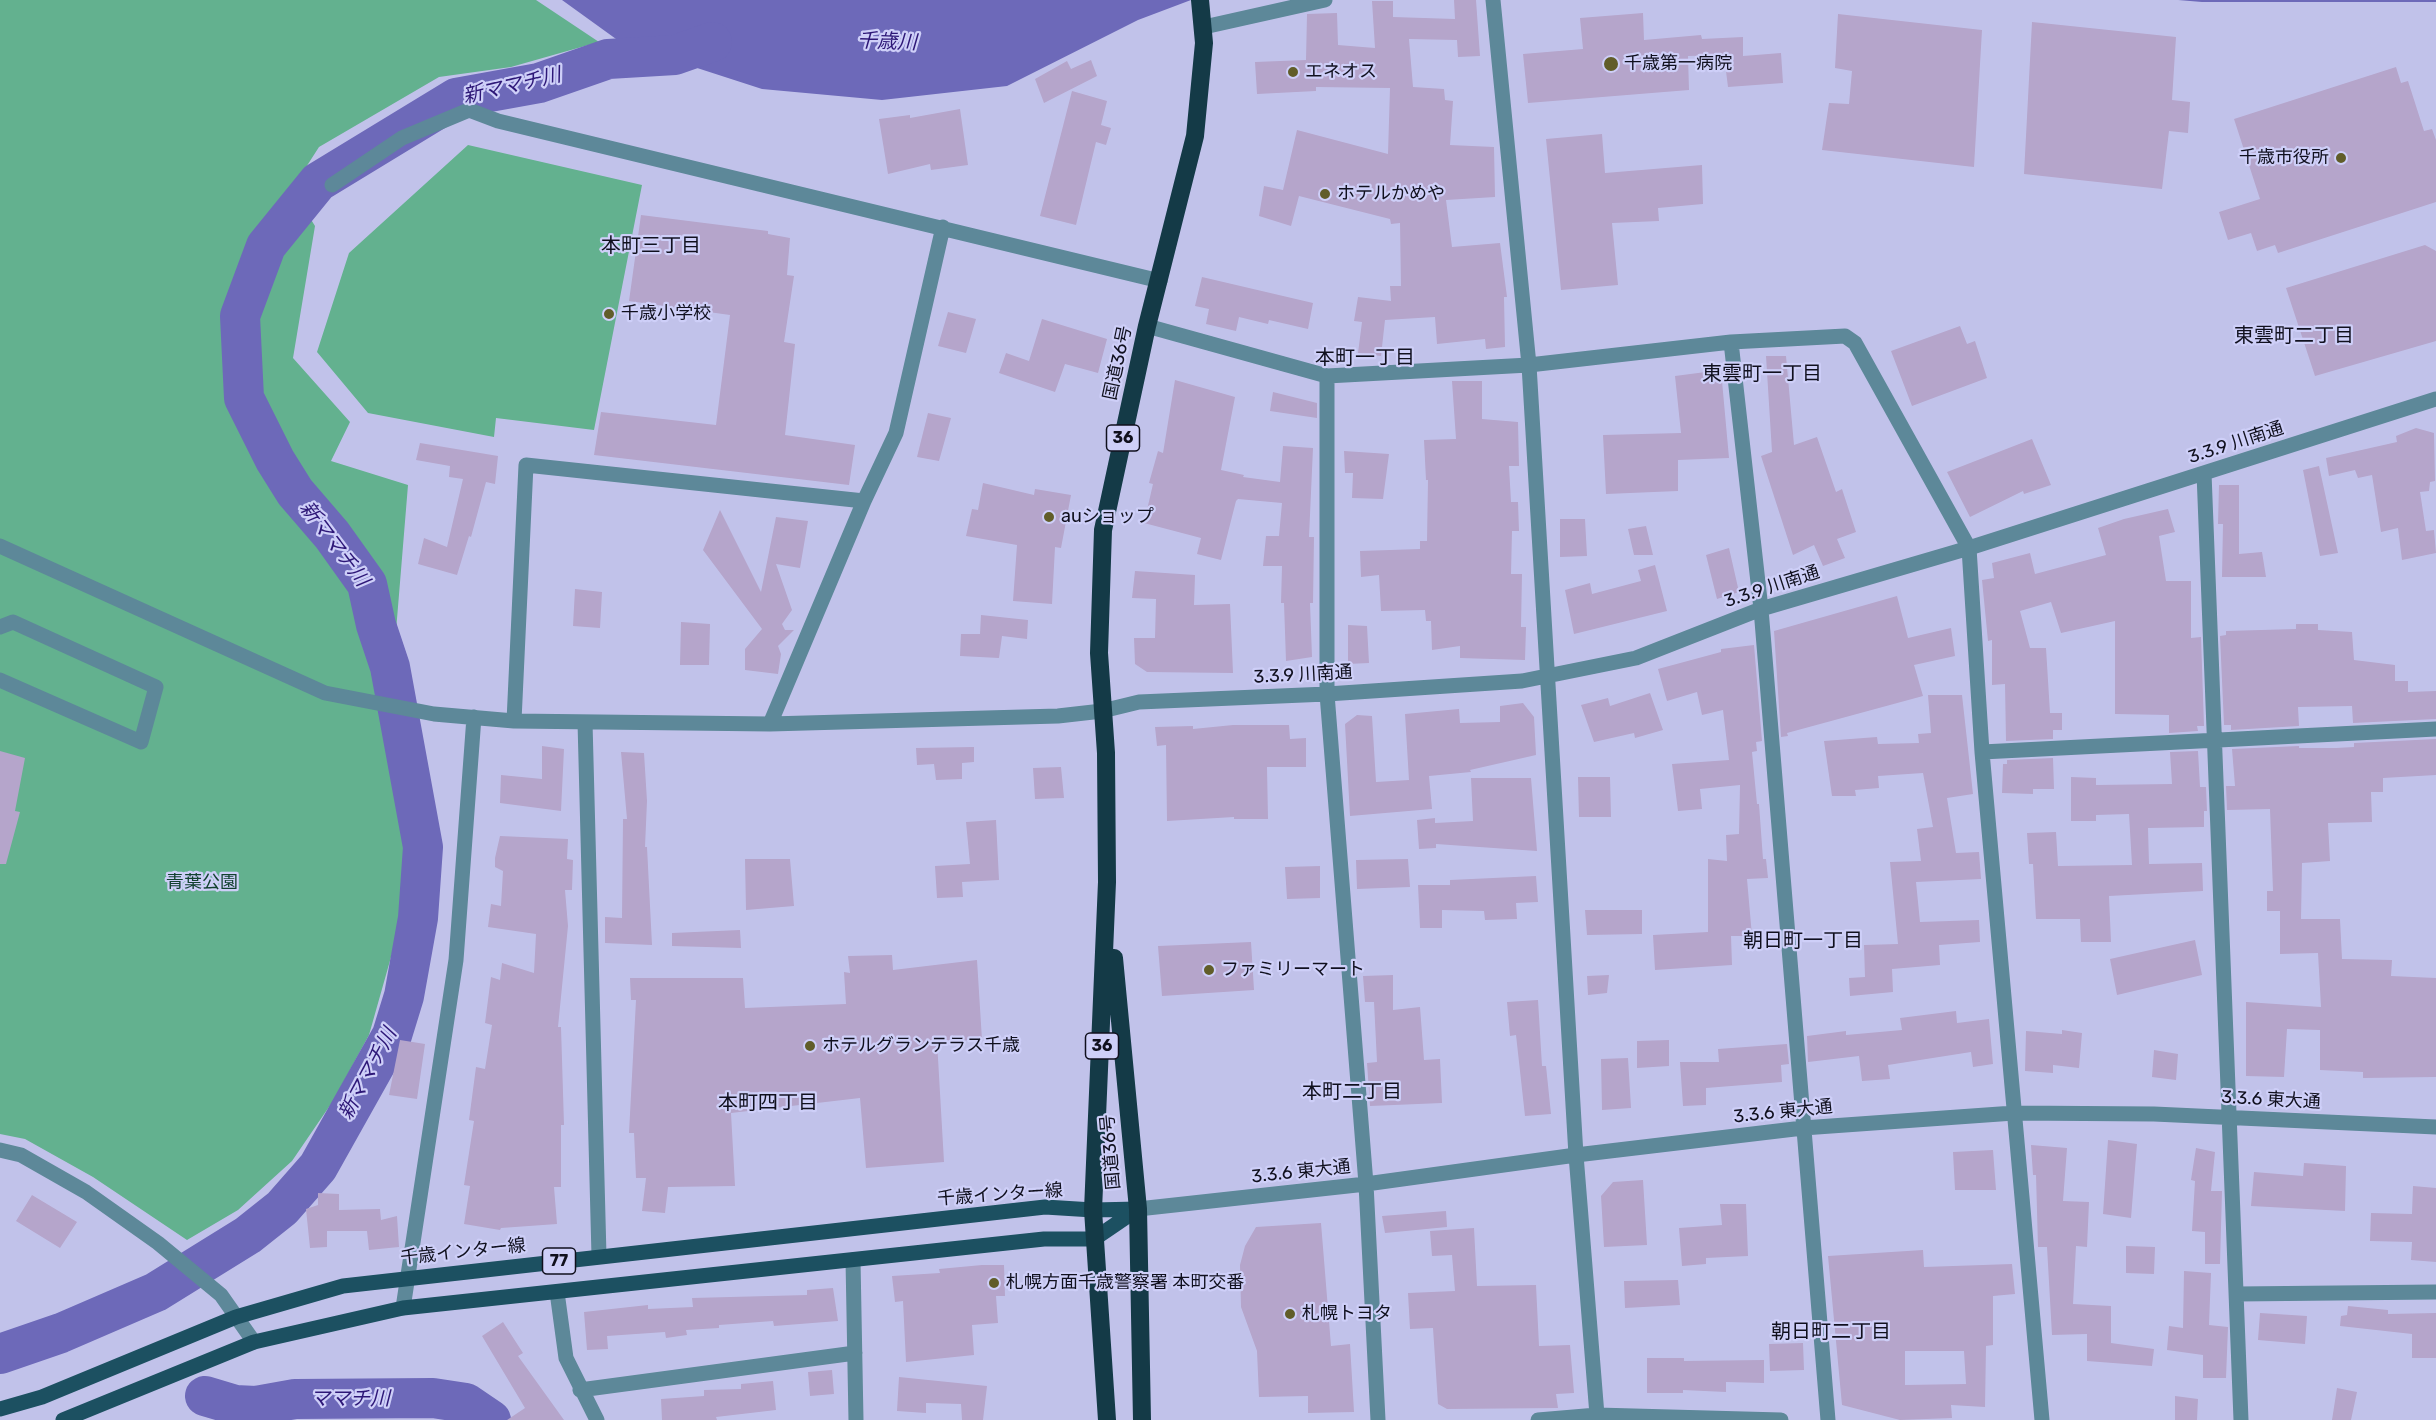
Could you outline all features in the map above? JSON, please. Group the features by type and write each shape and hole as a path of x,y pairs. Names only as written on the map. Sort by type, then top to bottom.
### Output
{"highway":[{"name":"国道36号","path":"1107,1420 1093,1210 1107,882 1106,753 1099,653 1103,530 1148,326 1195,136 1204,27 1200,0"},
{"name":"国道36号","path":"1107,882 1138,1209 1142,1420"}],"main road":[{"name":"千歳インター線","path":"0,1411 42,1397 236,1317 343,1286 1045,1207 1093,1210 1138,1209"},
{"path":"1094,1239 1138,1209"},
{"name":"77","path":"63,1420 254,1342 403,1308 1044,1239 1094,1239"}],"street":[{"path":"1204,27 1325,0"},
{"path":"1493,0 1529,365 1576,1155 1597,1415"},
{"path":"332,184 402,138 469,110 498,121 1160,281"},
{"path":"770,724 864,501 896,433 943,227"},
{"path":"1148,326 1327,376 1529,365 1731,342 1845,336 1855,343 1969,548 1982,753 2042,1420"},
{"path":"1731,342 1761,609 1828,1420"},
{"path":"1327,376 1327,694 1366,1184 1378,1420"},
{"name":"3.3.9 川南通","path":"0,546 325,693 434,714 514,722 770,724 1058,716 1102,711 1139,702 1327,694 1522,681 1636,658 1761,609 1969,548 2436,399"},
{"path":"514,722 526,465 864,501"},
{"path":"2204,473 2241,1420"},
{"path":"0,627 13,622 156,687 141,742 0,680"},
{"path":"403,1308 456,960 474,717"},
{"path":"585,722 599,1256"},
{"path":"1982,753 2436,729"},
{"name":"3.3.6 東大通","path":"1138,1209 1366,1184 1576,1155 1803,1128 2014,1113 2231,1118 2436,1127"},
{"path":"0,1150 21,1155 86,1192 158,1243 221,1295 254,1342"},
{"path":"853,1260 856,1420"},
{"path":"557,1292 566,1358 597,1420"},
{"path":"2237,1294 2436,1292"},
{"path":"580,1390 855,1353"},
{"path":"0,1411 3,1420"},
{"path":"1538,1420 1597,1415 1781,1420"}],"green space":[{"name":"青葉公園","path":"0,0 536,0 599,42 511,67 439,77 319,147 292,189 315,226 293,358 350,422 331,461 408,485 396,631 406,904 369,1035 333,1101 292,1161 238,1210 187,1240 93,1177 25,1139 0,1134"},
{"path":"468,145 642,185 594,430 496,418 494,437 368,413 317,352 349,253"}],"water":[{"name":"千歳川","path":"562,0 1191,0 1138,20 1007,86 882,100 762,89 623,44"},
{"path":"2178,0 2436,0 2436,2 2202,2"}],"building":[{"path":"1454,0 1476,0 1480,56 1458,57 1457,40 1409,39 1413,87 1444,89 1445,100 1453,101 1450,145 1494,147 1495,197 1446,200 1452,247 1500,243 1507,297 1504,297 1505,347 1486,349 1485,339 1437,344 1435,317 1385,320 1381,356 1358,353 1362,322 1354,321 1358,297 1391,301 1390,286 1401,286 1400,223 1391,224 1390,219 1299,196 1291,226 1259,216 1264,186 1283,190 1297,130 1388,154 1390,88 1316,87 1316,91 1257,94 1255,62 1306,60 1307,14 1337,13 1338,45 1375,48 1372,1 1393,1 1393,17 1455,19"},
{"path":"1643,13 1644,40 1701,35 1702,39 1743,37 1743,56 1781,53 1783,83 1728,87 1724,55 1688,56 1689,90 1528,103 1523,54 1583,49 1580,18"},
{"path":"1838,14 1982,30 1974,167 1822,150 1829,103 1849,104 1852,71 1835,68"},
{"path":"2032,22 2176,37 2172,100 2190,102 2188,133 2169,131 2162,189 2024,174"},
{"path":"1091,60 1097,76 1044,103 1035,79 1067,61 1071,69"},
{"name":"千歳市役所","path":"2396,67 2401,83 2408,81 2424,131 2432,129 2436,140 2436,202 2278,253 2275,245 2257,251 2251,233 2228,240 2219,212 2260,199 2234,119"},
{"path":"1072,91 1107,101 1101,125 1111,128 1106,145 1096,142 1076,225 1040,216"},
{"path":"960,109 968,165 931,170 930,164 888,174 879,119 910,115 910,118"},
{"path":"1602,134 1605,173 1702,165 1703,204 1658,208 1659,221 1612,223 1618,285 1561,290 1546,139"},
{"path":"641,215 768,231 768,234 790,238 787,275 794,276 784,342 795,344 785,435 855,445 849,485 594,455 601,412 716,425 730,315 629,301"},
{"path":"2425,245 2436,251 2436,341 2315,376 2286,288"},
{"path":"1202,277 1313,303 1308,329 1269,320 1268,324 1239,317 1236,331 1206,324 1209,309 1195,306"},
{"path":"948,312 976,319 966,353 938,346"},
{"path":"1042,319 1107,339 1098,373 1065,364 1055,392 999,373 1006,353 1029,361"},
{"path":"1960,326 1967,344 1975,341 1987,378 1912,406 1891,351"},
{"path":"1766,356 1786,356 1794,445 1817,437 1836,492 1842,489 1856,532 1837,539 1845,558 1823,566 1814,545 1793,555 1761,456 1772,452"},
{"path":"1721,370 1729,458 1678,460 1678,491 1606,494 1603,435 1681,433 1675,376"},
{"path":"1175,380 1235,397 1221,470 1244,475 1243,477 1280,482 1283,446 1313,448 1309,537 1314,537 1313,603 1310,603 1312,657 1286,661 1284,603 1281,603 1282,566 1263,566 1266,536 1279,536 1282,503 1238,499 1221,560 1197,554 1201,538 1144,523 1153,484 1149,483 1158,451 1163,453"},
{"path":"1452,381 1482,381 1482,419 1518,422 1519,466 1509,466 1511,502 1518,502 1519,531 1512,531 1511,574 1522,574 1521,627 1526,627 1525,660 1460,658 1460,646 1432,650 1431,621 1426,621 1425,610 1381,611 1379,575 1361,577 1360,551 1420,549 1420,541 1427,541 1428,480 1426,480 1424,440 1456,439"},
{"path":"1273,392 1317,403 1317,418 1270,411"},
{"path":"928,413 951,418 939,461 917,457"},
{"path":"2416,428 2434,433 2435,481 2430,482 2429,491 2420,492 2426,531 2434,530 2436,553 2402,560 2398,528 2381,532 2372,475 2358,478 2355,470 2329,476 2326,458 2397,442 2396,436"},
{"path":"2032,439 2051,485 2024,494 2023,491 1970,517 1947,472"},
{"path":"420,443 498,456 495,484 486,482 471,537 469,536 457,575 418,564 424,538 447,547 463,479 449,477 450,466 416,460"},
{"path":"1344,451 1389,454 1383,499 1352,498 1353,473 1345,473"},
{"path":"2319,466 2338,553 2320,556 2303,470"},
{"path":"983,483 1034,495 1035,489 1071,495 1061,548 1055,547 1052,604 1013,601 1017,545 966,536 972,509 978,510"},
{"path":"2219,485 2239,485 2239,554 2262,552 2266,577 2222,577 2223,524 2218,524"},
{"path":"2168,509 2175,532 2159,536 2166,581 2191,581 2191,638 2201,637 2204,726 2197,726 2198,731 2169,733 2169,715 2115,714 2115,621 2061,633 2051,602 2020,611 2030,648 2046,648 2050,713 2062,713 2062,730 2053,730 2053,739 2006,741 2005,684 1992,685 1992,640 1988,641 1982,580 1994,578 1992,563 2030,553 2035,574 2106,555 2098,528 2124,519"},
{"path":"720,510 761,592 776,517 808,521 800,568 776,564 792,610 782,624 785,630 794,630 778,646 781,654 778,674 745,670 745,649 762,629 703,550"},
{"path":"1560,519 1585,519 1587,556 1560,557"},
{"path":"1646,526 1653,555 1634,555 1628,529"},
{"path":"1729,548 1739,592 1717,599 1706,555"},
{"path":"1655,565 1667,611 1574,634 1565,590 1590,583 1592,594 1641,581 1638,570"},
{"path":"1135,571 1195,575 1194,605 1230,604 1233,673 1147,672 1135,664 1134,638 1155,638 1156,599 1132,598"},
{"path":"575,589 602,592 600,628 573,626"},
{"path":"1897,596 1908,638 1951,628 1955,656 1914,665 1923,696 1787,733 1788,736 1781,737 1774,631"},
{"path":"981,615 1028,620 1027,639 1002,636 999,658 960,656 961,634 980,634"},
{"path":"681,622 710,624 709,665 680,665"},
{"path":"2296,624 2318,624 2318,630 2352,632 2354,660 2395,665 2395,681 2408,681 2408,692 2436,691 2436,719 2353,723 2352,706 2298,707 2299,726 2231,730 2231,725 2224,725 2220,636 2226,635 2226,631 2296,629"},
{"path":"1348,625 1367,626 1369,663 1348,664"},
{"path":"1754,645 1762,741 1756,742 1757,751 1752,752 1763,859 1766,859 1768,878 1747,879 1752,936 1731,936 1732,965 1655,970 1653,935 1708,932 1708,859 1727,861 1726,835 1739,834 1740,785 1700,789 1702,809 1678,811 1672,764 1729,760 1723,710 1702,715 1697,692 1667,701 1658,669 1721,652 1721,649"},
{"path":"1650,693 1663,730 1635,738 1634,733 1594,742 1581,705 1608,698 1610,706"},
{"path":"1928,695 1962,695 1973,794 1947,798 1956,853 1979,852 1981,879 1916,882 1920,922 1979,920 1980,942 1939,945 1940,965 1892,969 1893,992 1850,996 1849,978 1865,977 1864,945 1898,944 1890,862 1921,861 1917,829 1933,827 1923,773 1878,776 1879,788 1855,790 1856,796 1832,796 1824,741 1877,737 1878,744 1919,743 1918,734 1931,733"},
{"path":"1523,703 1534,717 1536,755 1470,770 1471,772 1429,776 1432,809 1350,816 1345,724 1357,715 1372,716 1376,782 1409,780 1405,714 1459,709 1460,723 1500,722 1500,706"},
{"path":"1233,725 1289,725 1290,739 1306,738 1306,767 1267,767 1268,819 1234,819 1234,817 1167,821 1166,745 1157,746 1155,727 1193,726 1193,729"},
{"path":"2436,739 2436,775 2383,778 2383,792 2371,792 2372,822 2328,823 2330,861 2302,863 2301,919 2340,919 2342,959 2392,960 2391,976 2436,978 2436,1077 2363,1078 2363,1072 2320,1070 2320,1030 2287,1029 2284,1077 2246,1076 2246,1002 2321,1007 2318,953 2280,954 2280,911 2267,911 2267,891 2273,891 2270,809 2227,810 2226,786 2235,786 2232,749 2299,746 2299,748 2336,748 2354,747 2354,743"},
{"path":"542,746 564,749 561,811 500,803 501,775 542,779"},
{"path":"974,747 974,762 962,763 962,779 936,780 934,764 917,765 916,748"},
{"path":"0,751 25,758 15,811 20,812 6,864 0,864"},
{"path":"2198,751 2200,787 2206,787 2207,811 2204,811 2204,827 2148,828 2149,864 2202,863 2203,891 2109,896 2111,942 2081,942 2080,919 2036,919 2033,864 2029,864 2027,833 2056,832 2058,866 2132,865 2129,814 2096,815 2096,821 2071,821 2071,777 2096,778 2096,785 2172,784 2170,752"},
{"path":"621,752 644,753 647,801 645,847 647,847 652,945 605,943 605,917 622,918 623,819 627,819"},
{"path":"2053,758 2054,789 2033,789 2033,794 2002,793 2003,764 2007,764 2007,760"},
{"path":"1061,767 1064,798 1035,799 1033,768"},
{"path":"1578,777 1610,777 1611,817 1579,817"},
{"path":"1471,778 1531,778 1537,851 1436,844 1436,848 1419,849 1417,820 1435,818 1435,823 1473,821"},
{"path":"996,820 999,880 962,882 963,897 937,898 935,866 970,864 966,822"},
{"path":"500,836 568,839 567,859 573,860 572,890 565,890 568,926 558,1027 561,1027 564,1125 561,1125 561,1187 554,1187 557,1224 501,1228 500,1230 464,1224 470,1186 464,1185 474,1121 469,1120 476,1067 485,1069 492,1025 485,1023 491,977 500,980 502,963 534,973 536,934 488,927 491,904 501,906 503,871 495,867"},
{"path":"745,859 790,859 794,906 746,910"},
{"path":"1408,859 1410,887 1357,889 1356,860"},
{"path":"1320,866 1320,898 1287,899 1285,867"},
{"path":"1536,876 1538,902 1516,903 1517,919 1485,920 1484,911 1442,910 1442,928 1420,928 1418,885 1450,885 1450,880"},
{"path":"1585,910 1642,910 1642,934 1587,935"},
{"path":"740,930 741,948 672,946 672,933"},
{"path":"2195,940 2202,975 2117,995 2110,959"},
{"path":"1251,942 1254,990 1162,996 1158,946"},
{"path":"892,955 893,970 977,960 982,1040 937,1041 944,1162 866,1168 860,1098 731,1113 735,1186 668,1187 665,1213 642,1211 646,1178 636,1178 634,1133 629,1133 636,1000 631,1000 630,978 743,978 745,1008 846,1004 844,972 850,973 848,956"},
{"path":"1393,975 1393,1010 1420,1007 1424,1060 1440,1059 1442,1103 1370,1106 1367,1063 1377,1062 1374,1002 1365,1002 1363,976"},
{"path":"1609,975 1607,993 1588,995 1587,976"},
{"path":"1538,1000 1542,1066 1546,1066 1551,1114 1525,1116 1516,1035 1510,1036 1507,1002"},
{"path":"1956,1011 1957,1023 1989,1019 1993,1064 1973,1067 1971,1052 1888,1065 1890,1079 1862,1081 1859,1056 1808,1062 1807,1036 1846,1031 1846,1035 1902,1030 1900,1018"},
{"path":"2062,1030 2082,1033 2079,1068 2053,1065 2053,1073 2025,1071 2026,1031 2062,1034"},
{"path":"400,1040 425,1044 417,1099 389,1095"},
{"path":"1669,1040 1669,1066 1637,1068 1637,1041"},
{"path":"1787,1044 1789,1064 1781,1065 1782,1082 1706,1088 1706,1105 1683,1106 1680,1062 1719,1062 1718,1049"},
{"path":"2154,1050 2178,1054 2176,1080 2152,1077"},
{"path":"1628,1058 1631,1108 1602,1110 1601,1059"},
{"path":"2108,1140 2137,1144 2131,1218 2103,1214"},
{"path":"2031,1145 2067,1148 2063,1201 2089,1202 2087,1247 2076,1246 2073,1304 2111,1306 2111,1343 2154,1349 2152,1366 2087,1361 2087,1334 2052,1335 2047,1247 2038,1247 2036,1175 2033,1175"},
{"path":"2196,1148 2215,1152 2211,1191 2222,1191 2220,1264 2205,1264 2205,1232 2192,1231 2195,1181 2191,1180"},
{"path":"1993,1150 1996,1190 1955,1190 1953,1152"},
{"path":"2304,1163 2346,1166 2345,1211 2251,1206 2254,1172 2303,1176"},
{"path":"1643,1180 1647,1245 1604,1247 1601,1196 1613,1182"},
{"path":"2413,1186 2436,1188 2436,1262 2411,1260 2412,1242 2370,1241 2371,1213 2412,1214"},
{"path":"318,1193 339,1194 339,1210 380,1209 381,1220 397,1216 399,1247 369,1250 367,1231 327,1231 327,1247 310,1248 306,1209 318,1205"},
{"path":"32,1195 77,1222 60,1248 16,1221"},
{"path":"1720,1204 1746,1204 1748,1256 1706,1258 1706,1264 1682,1266 1679,1228 1722,1225"},
{"path":"1446,1211 1447,1227 1385,1233 1382,1216"},
{"path":"1321,1223 1331,1346 1350,1344 1354,1412 1308,1413 1308,1396 1259,1397 1257,1351 1241,1307 1240,1265 1245,1246 1256,1227"},
{"path":"1474,1228 1477,1286 1536,1285 1539,1346 1570,1345 1574,1393 1556,1394 1558,1408 1447,1409 1438,1404 1433,1328 1410,1329 1408,1293 1455,1291 1452,1255 1432,1256 1430,1231"},
{"path":"2126,1246 2155,1247 2154,1274 2126,1273"},
{"path":"1923,1250 1924,1267 2012,1264 2015,1294 1993,1296 1993,1345 1986,1346 1985,1407 1951,1405 1952,1418 1900,1420 1842,1405 1828,1256","holes":["1905,1351 1964,1351 1966,1384 1905,1385"]},
{"path":"1004,1265 1005,1296 996,1296 998,1323 972,1325 974,1355 906,1362 903,1301 895,1302 892,1276 940,1273 939,1269"},
{"path":"2184,1271 2211,1273 2209,1325 2228,1327 2226,1378 2203,1378 2203,1355 2167,1350 2169,1326 2183,1328"},
{"path":"1678,1280 1680,1305 1625,1308 1624,1281"},
{"path":"833,1288 838,1321 774,1326 773,1321 719,1325 719,1328 686,1330 687,1335 666,1338 665,1332 607,1336 608,1349 587,1350 584,1312 648,1305 648,1309 693,1307 692,1298 807,1295 807,1290"},
{"path":"2348,1306 2388,1310 2388,1314 2436,1313 2436,1358 2412,1358 2412,1334 2340,1326 2341,1316 2347,1315"},
{"path":"2260,1313 2307,1316 2305,1344 2258,1340"},
{"path":"503,1322 523,1353 518,1356 564,1420 507,1420 525,1408 482,1336"},
{"path":"1803,1343 1804,1370 1770,1371 1769,1344"},
{"path":"1647,1358 1684,1358 1684,1361 1764,1360 1764,1383 1726,1382 1726,1392 1683,1390 1683,1393 1647,1393"},
{"path":"832,1370 834,1394 810,1396 808,1372"},
{"path":"899,1377 987,1386 983,1420 962,1420 961,1404 926,1403 926,1413 897,1411"},
{"path":"773,1381 776,1410 716,1417 717,1420 662,1420 661,1399 704,1396 704,1390 741,1389 741,1384"},
{"path":"2337,1388 2357,1392 2351,1420 2332,1420"},
{"path":"2175,1396 2198,1399 2197,1420 2175,1420"}],"waterway":[{"name":"新ママチ川","path":"0,1354 61,1333 156,1292 248,1235 282,1208 318,1167 392,1035 404,996 418,918 423,847 390,667 376,625 367,584 332,535 295,492 275,460 244,398 240,316 266,246 318,182 456,98 539,83 608,59 675,55 712,42"},
{"name":"ママチ川","path":"205,1396 235,1405 256,1406 295,1399 433,1398 466,1403 491,1420"}],"place":[{"name":"千歳第一病院","path":"1611,64"},
{"name":"エネオス","path":"1293,72"},
{"name":"千歳市役所","path":"2341,158"},
{"name":"ホテルかめや","path":"1325,194"},
{"name":"千歳小学校","path":"609,314"},
{"name":"auショップ","path":"1049,517"},
{"name":"ファミリーマート","path":"1209,970"},
{"name":"ホテルグランテラス千歳","path":"810,1046"},
{"name":"札幌方面千歳警察署 本町交番","path":"994,1283"},
{"name":"札幌トヨタ","path":"1290,1314"}],"district":[{"name":"本町三丁目","path":"651,246"},
{"name":"東雲町二丁目","path":"2294,336"},
{"name":"本町一丁目","path":"1365,358"},
{"name":"東雲町一丁目","path":"1762,374"},
{"name":"朝日町一丁目","path":"1803,941"},
{"name":"本町二丁目","path":"1352,1092"},
{"name":"本町四丁目","path":"768,1103"},
{"name":"朝日町二丁目","path":"1831,1332"}]}
